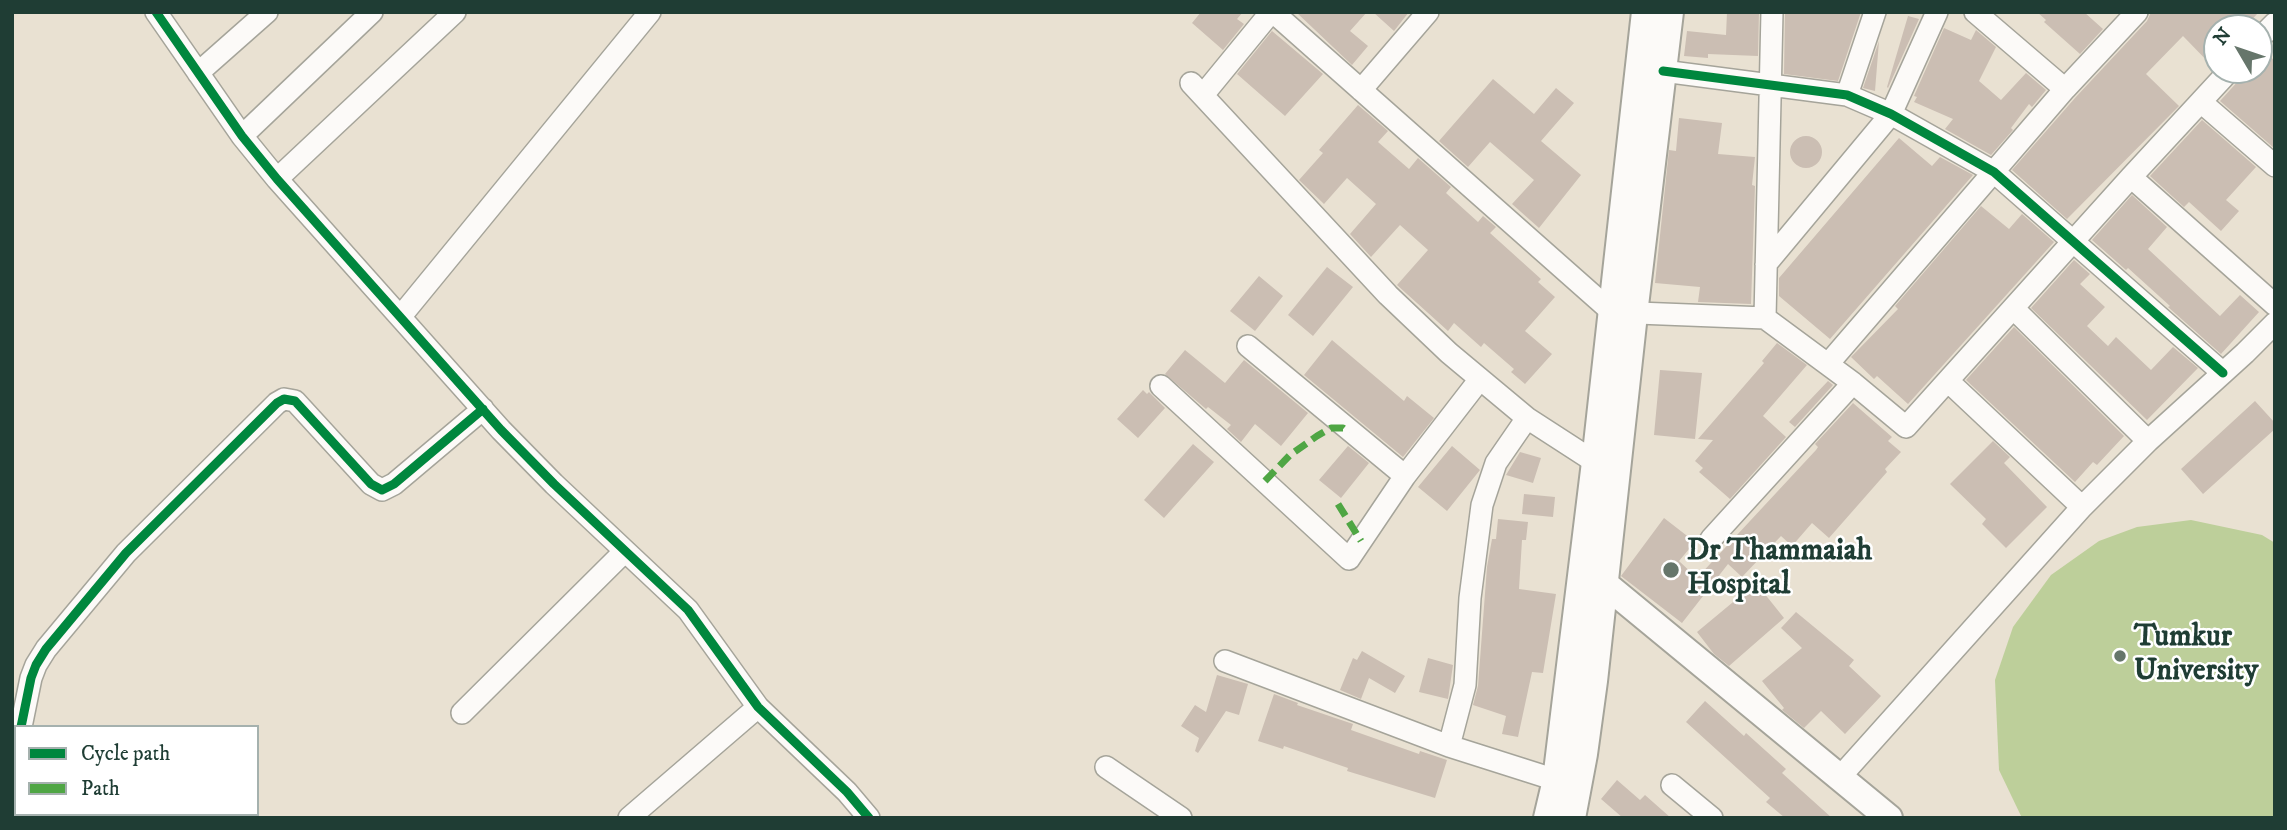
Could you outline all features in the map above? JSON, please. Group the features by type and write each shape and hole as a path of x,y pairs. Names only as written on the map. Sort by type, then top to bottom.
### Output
{"main road":[{"path":"1572,818 1584,754 1605,583 1645,12"},
{"path":"1547,818 1556,780 1595,462 1623,313 1663,71 1670,12"},
{"path":"1582,566 1889,818"}],"street":[{"path":"198,73 267,12"},
{"path":"242,135 372,12"},
{"path":"277,179 455,12"},
{"path":"401,316 650,12"},
{"path":"1595,462 1527,418 1388,295 1197,89 1272,12 1623,313 1765,318 1853,383 1906,427 2217,84"},
{"path":"1362,90 1428,12"},
{"path":"1765,318 1772,12"},
{"path":"1847,95 1875,12"},
{"path":"1766,264 1891,114 1937,12"},
{"path":"1975,12 2065,89"},
{"path":"1828,364 2065,89 2137,12"},
{"path":"158,13 242,135 277,179 483,409 554,484 688,610 758,707 847,792 869,818"},
{"path":"1663,71 1847,95 1891,114 1994,172 2223,373"},
{"path":"2201,102 2275,166"},
{"path":"2131,177 2275,305"},
{"path":"2014,309 2148,441"},
{"path":"1840,777 2082,508 2148,441 2275,323"},
{"path":"1248,346 1405,476"},
{"path":"1161,386 1349,559 1405,476 1480,379"},
{"path":"1949,382 2082,508"},
{"path":"1711,540 1853,383"},
{"path":"21,725 31,678 46,649 126,553 277,403 284,400 295,401 371,484 382,490 394,484 483,409"},
{"path":"1449,746 1465,685 1470,598 1482,505 1496,463 1527,418"},
{"path":"462,713 625,551"},
{"path":"1225,661 1449,746 1556,780"},
{"path":"629,818 758,707"},
{"path":"1106,767 1181,818"},
{"path":"1672,785 1712,818"}],"green space":[{"name":"Tumkur University","path":"2191,520 2262,535 2275,543 2275,818 2022,818 1999,770 1995,680 2013,627 2051,575 2099,541 2137,527"}],"building":[{"path":"1201,12 1243,12 1237,19 1244,24 1223,50 1192,23"},
{"path":"1296,12 1367,12 1350,31 1368,46 1352,65"},
{"path":"1373,12 1409,12 1394,31"},
{"path":"1727,12 1759,12 1758,56 1684,56 1687,31 1726,35"},
{"path":"1785,12 1861,12 1838,81 1784,74"},
{"path":"2037,12 2084,12 2103,29 2080,54 2044,22 2046,20"},
{"path":"2151,12 2259,12 2203,14 2203,57 2183,36 2146,74 2179,106 2067,219 2012,170 2147,21"},
{"path":"1908,16 1919,19 1888,88 1887,87"},
{"path":"1944,28 1971,40 1976,30 1996,47 1979,81 2001,100 2026,73 2046,90 2032,107 2029,104 2011,128 2013,130 1991,155 1945,129 1953,119 1914,102 1917,97 1914,96"},
{"path":"1272,31 1323,74 1285,116 1237,74"},
{"path":"1879,41 1875,91 1863,88"},
{"path":"2273,59 2274,148 2220,101 2235,84 2273,84"},
{"path":"1493,79 1534,114 1556,88 1574,103 1541,141 1581,175 1539,228 1512,204 1534,180 1490,142 1468,167 1439,141"},
{"path":"1358,105 1388,131 1378,142 1409,169 1418,158 1451,187 1446,193 1478,222 1483,216 1496,227 1490,233 1541,279 1538,282 1555,297 1525,331 1552,354 1525,384 1511,372 1514,369 1484,343 1481,347 1454,323 1448,331 1397,285 1428,250 1400,225 1371,257 1350,234 1376,204 1347,178 1324,204 1299,180 1323,153 1319,150"},
{"path":"1679,118 1722,123 1718,154 1755,157 1752,185 1755,186 1751,304 1698,302 1700,287 1655,283 1669,150 1676,151"},
{"path":"2202,120 2256,167 2226,200 2239,211 2221,231 2189,202 2184,207 2150,176"},
{"path":"1806,136 1817,141 1822,152 1817,163 1806,168 1795,163 1790,152 1795,141"},
{"path":"1899,138 1932,166 1940,157 1973,175 1830,339 1779,296 1779,278"},
{"path":"2132,195 2167,227 2148,249 2220,316 2240,295 2259,312 2221,354 2128,268 2126,270 2092,240"},
{"path":"1981,206 2009,229 2022,214 2054,242 1908,404 1877,376 1874,379 1851,357 1898,309 1895,306"},
{"path":"2074,260 2090,274 2080,284 2105,307 2087,326 2108,346 2116,337 2151,370 2173,347 2198,368 2147,420 2031,308"},
{"path":"1327,267 1353,287 1313,336 1288,315"},
{"path":"1259,276 1283,296 1255,331 1230,311"},
{"path":"2014,327 2124,436 2097,465 2093,462 2075,482 1966,380"},
{"path":"1332,340 1404,401 1407,396 1434,418 1403,457 1304,375"},
{"path":"1777,343 1807,365 1763,416 1786,437 1730,499 1699,472 1703,468 1695,461 1713,440 1698,439 1764,363 1762,361"},
{"path":"1185,350 1225,383 1244,360 1308,413 1281,446 1255,424 1241,442 1227,429 1231,425 1208,407 1206,409 1165,374"},
{"path":"1660,370 1702,373 1695,439 1654,435"},
{"path":"1828,381 1833,385 1795,427 1789,422"},
{"path":"1143,390 1147,394 1149,392 1165,408 1138,438 1117,419"},
{"path":"2255,401 2275,423 2275,429 2203,494 2181,469"},
{"path":"1853,403 1892,437 1888,441 1901,452 1885,469 1887,472 1829,538 1812,523 1792,546 1781,536 1742,577 1728,564 1682,623 1621,576 1664,518 1695,542 1679,561 1697,578 1816,450 1818,447 1815,444"},
{"path":"1993,441 2010,457 2004,463 2047,507 2006,548 1982,524 1986,519 1950,484"},
{"path":"1193,444 1214,462 1164,518 1144,500"},
{"path":"1348,446 1369,463 1341,498 1319,480"},
{"path":"1452,446 1480,470 1447,511 1418,487"},
{"path":"1520,452 1541,458 1533,483 1506,475"},
{"path":"1524,494 1555,497 1553,517 1522,514"},
{"path":"1498,519 1528,522 1526,540 1522,540 1519,589 1556,594 1543,673 1532,672 1518,737 1502,734 1506,716 1473,705 1478,686 1487,567 1492,539 1496,539"},
{"path":"1756,583 1784,618 1729,666 1714,654 1697,632"},
{"path":"1796,612 1854,660 1849,666 1881,696 1845,734 1821,711 1804,728 1782,710 1784,708 1762,681 1802,648 1781,628"},
{"path":"1362,651 1405,676 1395,693 1369,678 1361,699 1340,690 1353,658 1357,660"},
{"path":"1428,658 1453,665 1448,699 1419,692"},
{"path":"1217,675 1248,684 1239,715 1226,711 1198,753 1195,751 1199,738 1181,726 1195,705 1206,712"},
{"path":"1274,694 1298,703 1297,705 1353,724 1351,730 1419,754 1420,751 1447,760 1435,798 1347,771 1348,768 1284,746 1283,749 1258,741"},
{"path":"1705,701 1786,769 1782,773 1832,818 1785,818 1766,802 1770,798 1686,722"},
{"path":"1617,780 1640,800 1645,795 1671,818 1623,818 1601,799"}],"marked path":[{"path":"1265,481 1290,455 1317,436 1331,428 1343,428 1349,433"},
{"path":"1338,504 1361,541"}],"cycle path":[{"path":"156,12 242,136 277,179 501,430 554,484 688,610 758,707 847,792 869,818"},
{"path":"1663,71 1847,95 1891,114 1994,172 2223,373"},
{"path":"21,725 31,678 46,649 126,553 277,403 284,399 295,401 371,484 382,490 394,484 483,409"}],"place":[{"name":"Dr Thammaiah Hospital","path":"1671,570"},
{"name":"Tumkur University","path":"2120,656"}]}
